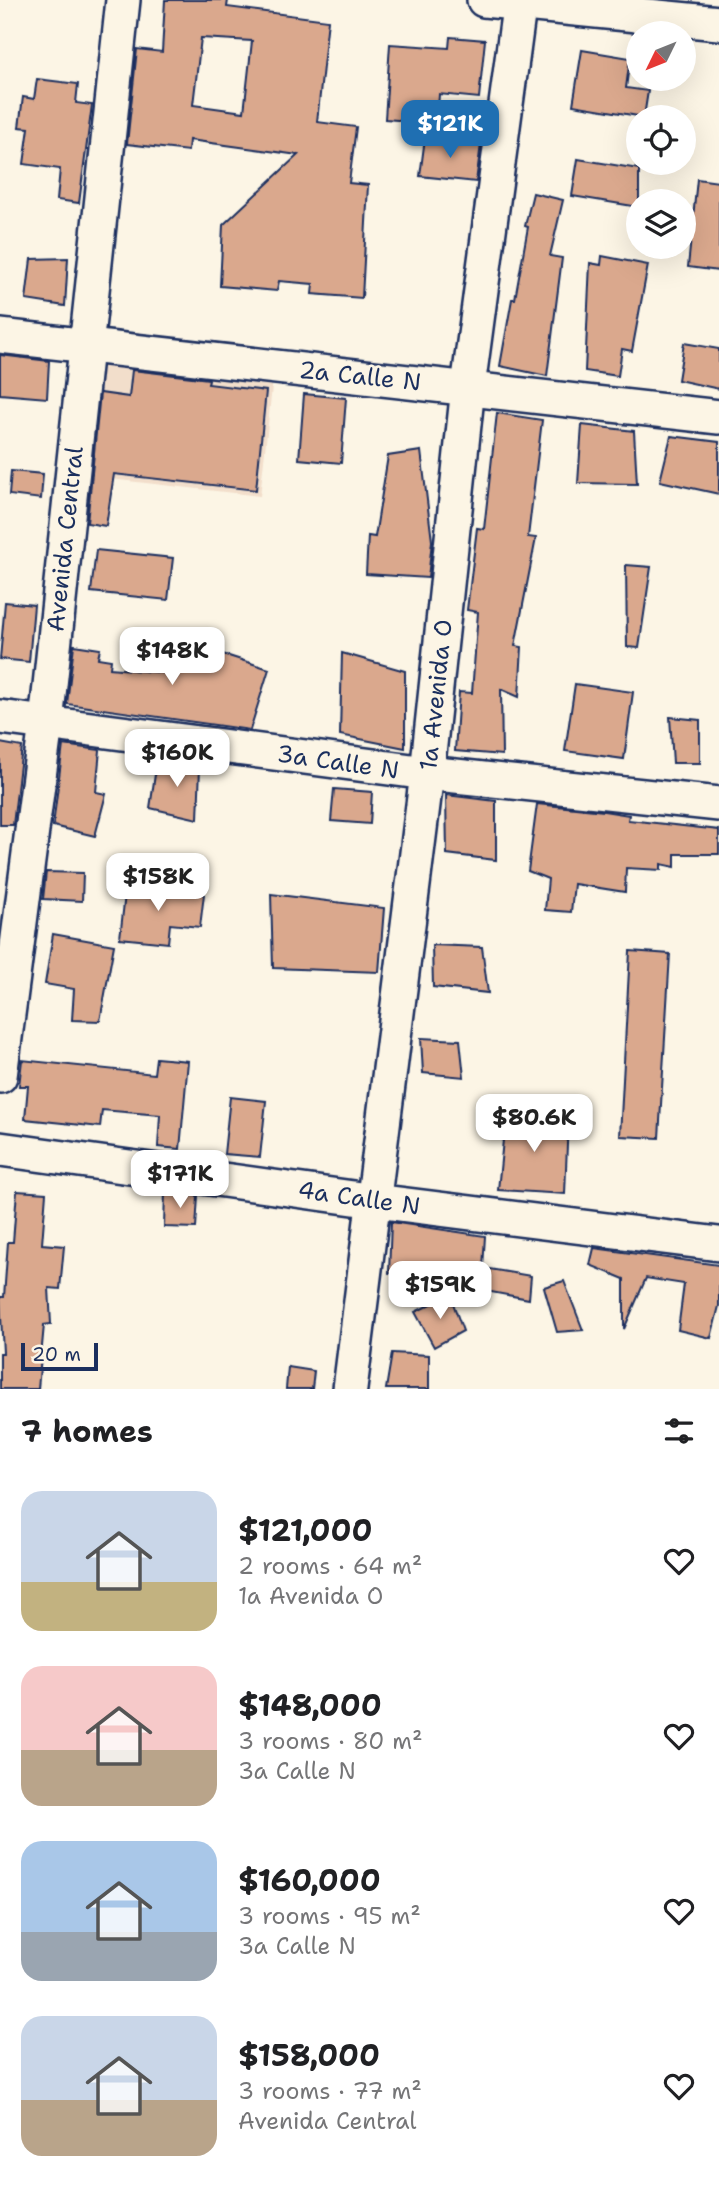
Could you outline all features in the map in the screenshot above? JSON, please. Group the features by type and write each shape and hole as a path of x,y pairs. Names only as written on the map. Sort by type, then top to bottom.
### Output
{"street":[{"name":"Avenida Central","path":"0,1076 46,723 84,346 123,0"},
{"path":"484,0 719,23"},
{"name":"1a Avenida O","path":"350,1389 427,774 468,387 520,2"},
{"name":"2a Calle N","path":"0,336 719,417"},
{"name":"3a Calle N","path":"0,717 427,774 719,804"},
{"name":"4a Calle N","path":"0,1149 374,1201 719,1244"}],"shaded area":[{"path":"96,358 273,378 260,496 84,476"}],"building":[{"path":"165,0 228,0 227,7 328,20 317,122 356,127 349,183 368,185 362,298 312,294 313,284 279,281 277,291 220,286 223,225 298,155 189,140 188,151 127,144 137,49 162,52","holes":["201,38 252,41 244,112 193,105"]},
{"path":"450,37 485,40 479,98 439,94 437,123 385,119 390,44 449,48"},
{"path":"582,50 626,57 626,91 648,91 646,105 626,105 626,114 573,105"},
{"path":"37,79 78,84 76,103 92,105 79,203 57,200 60,169 24,164 29,128 19,127 23,97 34,99"},
{"path":"425,138 481,144 476,182 420,176"},
{"path":"578,159 626,167 626,175 639,175 639,189 626,189 626,205 572,196"},
{"path":"697,179 719,182 719,271 688,267 689,259 696,259"},
{"path":"533,193 563,200 550,256 562,258 547,376 500,366 512,299 515,299 528,227 525,226"},
{"path":"602,256 648,265 632,351 622,349 618,376 585,371 590,263 601,265"},
{"path":"68,258 65,306 26,300 31,259"},
{"path":"684,343 719,349 719,389 678,380"},
{"path":"0,355 49,361 47,398 0,394"},
{"path":"132,370 209,379 208,384 266,391 256,490 114,474 106,526 87,523 100,393 129,397"},
{"path":"304,394 346,398 341,463 299,459"},
{"path":"497,413 542,420 528,537 536,538 515,646 522,647 519,697 501,689 502,755 455,751 459,692 472,693 478,612 467,610 477,528 484,529"},
{"path":"582,425 634,431 637,484 578,483"},
{"path":"671,436 719,442 719,494 660,481"},
{"path":"421,451 432,541 428,578 366,574 368,536 375,537 388,456"},
{"path":"11,471 43,474 41,499 9,495"},
{"path":"96,550 173,558 168,600 91,592"},
{"path":"626,565 651,567 639,648 627,647"},
{"path":"5,602 34,605 29,662 0,659"},
{"path":"173,638 269,669 250,730 67,704 74,645 100,649 98,658 111,660 110,668 166,673"},
{"path":"342,653 405,671 405,748 340,735"},
{"path":"575,684 633,692 624,759 565,751"},
{"path":"670,717 700,720 700,763 673,763"},
{"path":"0,743 22,747 13,825 0,825"},
{"path":"63,745 100,750 96,792 106,794 95,836 53,826"},
{"path":"157,761 200,767 198,819 150,808"},
{"path":"334,789 372,792 370,824 331,821"},
{"path":"446,795 496,801 496,860 447,854"},
{"path":"537,804 629,815 628,820 719,830 719,854 675,854 675,867 661,864 661,870 626,868 625,892 574,884 571,912 545,910 548,879 528,871"},
{"path":"46,872 83,873 82,901 43,899"},
{"path":"126,885 204,894 200,927 170,924 168,943 120,938"},
{"path":"271,894 384,908 379,972 273,968"},
{"path":"53,934 114,945 100,1021 72,1020 74,989 45,984"},
{"path":"432,945 482,947 488,993 433,987"},
{"path":"630,951 670,954 659,1138 620,1136"},
{"path":"421,1038 460,1040 464,1077 423,1073"},
{"path":"156,1058 188,1061 180,1149 158,1147 160,1115 102,1110 100,1127 25,1119 28,1086 19,1086 22,1060 154,1074"},
{"path":"230,1097 266,1101 260,1157 224,1154"},
{"path":"506,1110 568,1119 565,1194 498,1190"},
{"path":"17,1191 46,1193 42,1244 64,1246 60,1289 49,1288 51,1324 44,1325 38,1389 0,1389 0,1353 3,1353 0,1297 4,1297 8,1242 13,1242"},
{"path":"165,1191 198,1196 196,1228 164,1227"},
{"path":"391,1222 485,1236 483,1268 531,1276 529,1299 389,1273"},
{"path":"594,1248 719,1265 719,1306 711,1338 678,1330 684,1284 646,1278 624,1329 624,1279 590,1265"},
{"path":"564,1281 583,1330 557,1332 544,1287"},
{"path":"450,1295 463,1331 434,1347 415,1312"},
{"path":"392,1353 429,1355 429,1389 386,1389"},
{"path":"288,1367 314,1371 312,1389 286,1389"}]}
